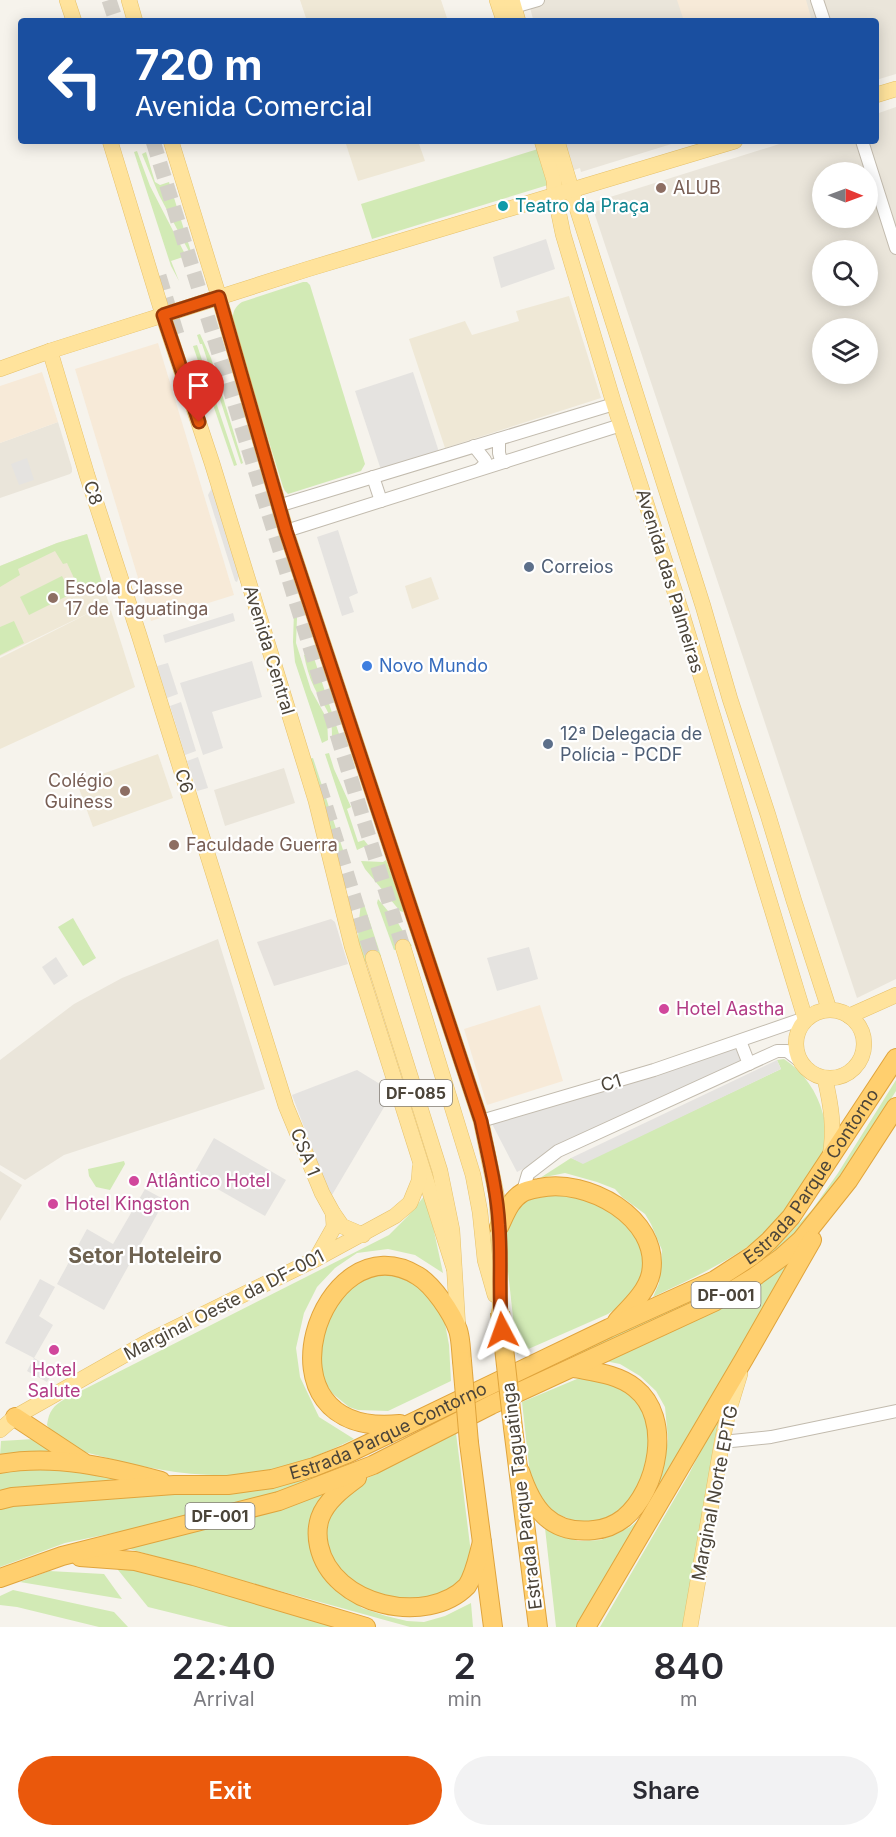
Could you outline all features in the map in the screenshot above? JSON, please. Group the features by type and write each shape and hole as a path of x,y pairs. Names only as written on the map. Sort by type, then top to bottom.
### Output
{"highway":[{"name":"Estrada Parque Contorno","path":"0,1500 12,1497 174,1485 228,1485 272,1479 314,1467 347,1454 609,1328 715,1280 752,1256 791,1217 896,1058"},
{"name":"Estrada Parque Contorno","path":"0,1578 62,1556 279,1501 374,1465 491,1405 714,1302 753,1278 801,1240 848,1181 896,1107"},
{"path":"586,1627 744,1359 798,1261 848,1181"},
{"path":"499,1227 512,1200 523,1191 563,1186 585,1190 615,1205 639,1226 648,1242 652,1257 651,1274 646,1287 609,1328"},
{"path":"410,1423 369,1425 346,1418 329,1406 318,1389 312,1368 312,1343 317,1324 328,1302 342,1284 357,1273 375,1266 394,1266 425,1280 438,1295 458,1331"},
{"name":"Estrada Parque Taguatinga","path":"500,1312 538,1627"},
{"name":"DF-085","path":"458,1331 469,1443 493,1627"},
{"path":"520,1471 528,1493 538,1509 551,1521 567,1529 586,1531 604,1529 625,1518 637,1503 655,1464 658,1443 657,1426 652,1411 645,1398 634,1387 605,1374 574,1368"},
{"path":"15,1417 84,1463"},
{"path":"0,1464 39,1461 84,1463 122,1470 174,1485"},
{"path":"374,1465 329,1502 320,1518 317,1537 322,1557 330,1574 362,1602 384,1611 409,1615 426,1614 438,1610 452,1602 467,1586 482,1542"},
{"path":"62,1556 135,1561 366,1627"}],"main road":[{"path":"67,0 73,18"},
{"path":"129,0 134,18"},
{"path":"879,94 896,89"},
{"name":"Avenida Central","path":"111,144 166,314 316,801 352,946 454,1268"},
{"name":"DF-085","path":"172,144 214,299 278,506 481,1121 497,1198 500,1312"},
{"name":"Avenida das Palmeiras","path":"543,144 554,180 560,223 614,404 681,611 738,794 773,917 806,1018"},
{"name":"Avenida das Palmeiras","path":"558,144 703,606 728,693 829,1009"},
{"path":"0,369 214,299 725,144"},
{"path":"580,290 589,282 600,282"},
{"name":"C8","path":"50,351 87,475 139,634"},
{"path":"647,507 658,510 667,504 668,497"},
{"path":"681,611 690,599 697,600 703,606"},
{"name":"C6","path":"139,634 229,927 282,1089"},
{"path":"707,696 713,703 720,704 728,693"},
{"path":"738,794 741,787 745,787 768,815"},
{"name":"Estrada Parque Taguatinga","path":"403,947 473,1174 485,1260 500,1312"},
{"path":"786,953 799,962 807,959 810,951"},
{"name":"DF-085","path":"373,958 440,1171 452,1230 458,1331"},
{"path":"849,1016 896,995"},
{"path":"829,1009 849,1016 859,1027 864,1041 861,1056 853,1069 840,1077 825,1079 810,1073 800,1061 795,1039 806,1018 816,1011 829,1009"},
{"path":"825,1079 832,1108 833,1140 830,1156"},
{"name":"CSA 1","path":"282,1089 286,1106 322,1193 333,1213 342,1226 363,1235"},
{"name":"Marginal Oeste da DF-001","path":"0,1430 15,1417 151,1340 316,1259 395,1216 410,1203 419,1181 421,1161"},
{"path":"316,1259 334,1227 333,1213"},
{"name":"Marginal Norte EPTG","path":"690,1627 722,1442 744,1359"}],"street":[{"path":"508,10 538,0"},
{"path":"817,0 823,18"},
{"path":"863,144 896,248"},
{"path":"278,506 614,404"},
{"path":"286,531 621,425"},
{"path":"499,439 499,453 501,460 505,462"},
{"path":"474,446 485,460 480,469"},
{"path":"373,477 381,501"},
{"name":"C1","path":"481,1121 654,1070 806,1018"},
{"path":"741,1041 749,1064"},
{"path":"523,1191 528,1174 558,1151 777,1051 787,1052 800,1061"},
{"path":"722,1442 771,1437 896,1411"}],"shaded area":[{"path":"300,0 441,0 447,18 306,18"},
{"path":"528,0 896,0 896,74 879,79 879,18 533,18"},
{"path":"677,0 806,0 811,18 683,18"},
{"path":"896,107 896,979 857,998 591,203 779,144 879,144 879,113"},
{"path":"346,144 419,144 425,161 358,181"},
{"path":"566,144 671,144 581,172 580,168 574,170"},
{"path":"546,239 555,269 501,288 493,257"},
{"path":"569,296 601,398 445,448 409,339 465,321 472,335 519,321 516,311"},
{"path":"158,343 234,595 151,621 75,369"},
{"path":"42,372 58,422 0,443 0,386"},
{"path":"413,372 439,452 381,470 355,391"},
{"path":"58,422 72,472 0,498 0,443"},
{"path":"27,458 34,480 19,485 11,464"},
{"path":"213,486 240,574 237,582 208,495"},
{"path":"338,530 358,593 349,597 354,612 342,616 317,537"},
{"path":"87,534 135,687 0,749 0,658 99,608 0,656 0,566 57,543"},
{"path":"431,577 439,599 412,609 405,586"},
{"path":"233,613 235,621 165,643 163,635"},
{"path":"252,661 262,697 212,712 223,748 203,755 180,683"},
{"path":"168,663 178,694 167,698 157,666"},
{"path":"181,702 196,751 185,755 170,706"},
{"name":"Colégio Guiness","path":"158,754 173,798 93,827 77,783"},
{"path":"198,757 208,788 197,791 187,761"},
{"path":"284,768 295,803 225,826 214,790"},
{"path":"331,919 335,922 348,964 274,986 257,942"},
{"path":"218,939 265,1089 64,1155 25,1180 0,1165 0,1060 74,1004 122,978"},
{"path":"529,947 538,979 497,991 487,958"},
{"path":"56,957 68,976 54,985 42,967"},
{"path":"540,1005 563,1081 487,1105 464,1029"},
{"path":"745,1046 749,1057 517,1172 490,1120"},
{"path":"777,1060 781,1069 583,1164 571,1158"},
{"path":"357,1070 393,1092 332,1195 328,1191 292,1095"},
{"path":"214,1138 286,1180 265,1216 193,1175"},
{"path":"0,1171 22,1185 0,1221"},
{"path":"145,1189 165,1200 104,1310 57,1284 87,1229 113,1244"},
{"path":"40,1279 55,1287 39,1316 53,1325 34,1358 5,1343"},
{"path":"34,1358 54,1370 47,1382 27,1371"}],"green space":[{"path":"538,149 548,185 372,239 361,204"},
{"path":"137,151 150,186 186,256 171,261 179,281 171,266 134,152"},
{"path":"146,152 155,182 160,185 169,182 194,261 159,195 142,154"},
{"path":"303,282 310,285 365,464 361,471 288,494 283,487 233,325 233,318 235,309 242,302"},
{"path":"200,334 211,358 243,463 241,464 202,344 197,335"},
{"path":"197,345 237,465 234,466 193,346"},
{"path":"87,534 102,583 80,591 67,563 63,564 55,551 18,569 20,575 0,587 0,566 57,543"},
{"path":"62,576 71,594 29,615 20,597"},
{"path":"294,611 297,618 296,643 311,690 327,719 328,740 322,743 295,662"},
{"path":"14,621 24,643 0,655 0,627"},
{"path":"312,652 340,737 332,739 330,716 309,675 304,655"},
{"path":"329,753 351,807 347,809 358,842 364,840 368,845 357,850 325,754"},
{"path":"313,758 344,853 339,854 336,862 308,759"},
{"path":"386,860 403,912 365,869 361,861 383,862"},
{"path":"378,899 398,923 412,946 394,950 377,903"},
{"path":"361,902 364,904 381,956 363,963 358,940"},
{"path":"73,918 96,958 83,966 58,927"},
{"path":"784,1059 804,1076 820,1106 826,1125 827,1142 820,1164 794,1206 761,1237 727,1260 653,1297 659,1283 662,1250 645,1214 615,1189 597,1182 565,1173 540,1178 571,1158 583,1163 781,1069 777,1060"},
{"path":"896,1080 896,1091 819,1213 762,1267 685,1308 521,1379 285,1492 147,1526 65,1543 0,1567 0,1505 282,1482 756,1262 782,1241 812,1210"},
{"path":"124,1161 125,1164 110,1190 96,1187 89,1176 88,1169"},
{"path":"573,1190 634,1225 646,1262 638,1288 623,1304 608,1314 517,1354 504,1235 518,1206 529,1198"},
{"path":"426,1194 443,1273 415,1255 388,1249 357,1253 335,1268 317,1287 304,1313 296,1348 300,1377 319,1417 354,1439 310,1458 264,1472 202,1475 160,1470 76,1450 62,1443 47,1425 52,1409 65,1399 389,1235"},
{"path":"824,1217 581,1627 556,1627 545,1528 578,1541 601,1540 630,1527 641,1518 656,1490 664,1464 668,1439 665,1407 656,1391 640,1376 620,1364 600,1360 698,1315"},
{"path":"365,1274 409,1275 443,1312 449,1345 451,1381 388,1411 358,1410 349,1407 332,1393 324,1381 318,1359 327,1314"},
{"path":"584,1376 636,1394 653,1429 647,1472 624,1509 604,1521 581,1523 552,1512 543,1503 531,1484 522,1402"},
{"path":"731,1390 685,1627 600,1627 689,1474"},
{"path":"456,1433 470,1545 470,1560 457,1586 444,1597 387,1600 349,1579 339,1568 328,1549 325,1533 327,1516 354,1485"},
{"path":"34,1439 64,1456 0,1456 1,1441"},
{"path":"63,1466 132,1481 0,1493 0,1468"},
{"path":"325,1488 313,1522 334,1587 362,1608 407,1621 424,1622 445,1616 471,1603 473,1627 410,1627 122,1547"},
{"path":"114,1565 146,1569 350,1627 229,1627 148,1607"},
{"path":"49,1571 104,1574 122,1599 20,1582"},
{"path":"13,1590 114,1612 128,1627 99,1627 0,1605 0,1596"}],"tunnel":[{"path":"109,0 115,18"},
{"path":"154,144 403,947"},
{"path":"159,276 179,341"},
{"path":"319,785 373,958"}],"place":[{"name":"ALUB","path":"661,188"},
{"name":"Teatro da Praça","path":"503,206"},
{"name":"Correios","path":"529,567"},
{"name":"Escola Classe 17 de Taguatinga","path":"53,598"},
{"name":"Novo Mundo","path":"367,666"},
{"name":"12ª Delegacia de Polícia - PCDF","path":"548,744"},
{"name":"Colégio Guiness","path":"125,791"},
{"name":"Faculdade Guerra","path":"174,845"},
{"name":"Hotel Aastha","path":"664,1009"},
{"name":"Atlântico Hotel","path":"134,1181"},
{"name":"Hotel Kingston","path":"53,1204"},
{"name":"Hotel Salute","path":"54,1350"}],"district":[{"name":"Setor Hoteleiro","path":"145,1256"}],"route":[{"path":"199,422 163,315 219,297 286,531 322,645 362,758 385,834 481,1121 497,1198 502,1330"}]}
